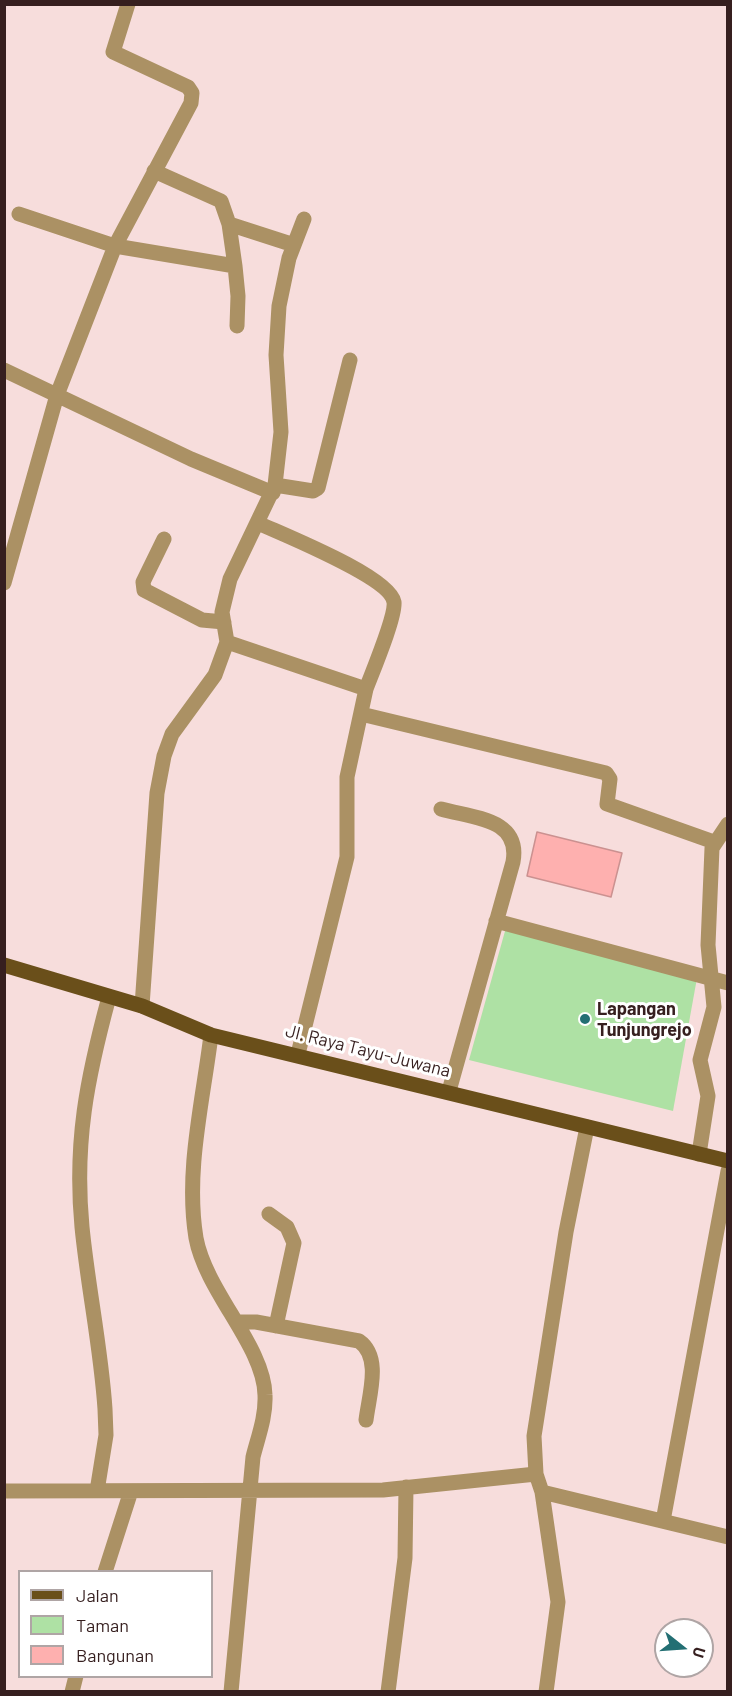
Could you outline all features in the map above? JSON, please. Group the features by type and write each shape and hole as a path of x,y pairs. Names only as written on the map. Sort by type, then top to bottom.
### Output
{"main road":[{"name":"Jl. Raya Tayu-Juwana","path":"4,965 142,1006 211,1035 298,1054 416,1086 449,1091 728,1161"}],"street":[{"path":"4,584 57,395 115,246 188,109 192,93 188,87 113,52 128,4"},
{"path":"154,171 221,201 229,224 235,266 238,296 237,326"},
{"path":"19,214 115,246 235,266"},
{"path":"142,1006 157,794 164,756 172,734 215,675 227,642 222,612 230,579 274,489 281,432 277,327 282,282 304,219"},
{"path":"229,224 294,244"},
{"path":"4,370 191,459 274,489 313,491 318,488 350,360"},
{"path":"258,523 381,583 392,594 394,609 366,689 347,777 347,857 298,1054"},
{"path":"164,539 143,582 144,590 202,620 224,622"},
{"path":"227,642 366,689"},
{"path":"361,714 606,774 610,779 607,804 714,842"},
{"path":"441,809 505,828 512,838 513,862 449,1091"},
{"path":"699,1154 708,1096 700,1060 714,1007 708,945 714,842 728,824"},
{"path":"496,921 728,983"},
{"path":"97,1491 106,1435 105,1409 82,1227 80,1165 86,1091 109,997"},
{"path":"211,1035 197,1131 192,1207 201,1257 223,1304 236,1322 262,1378 266,1392 263,1420 253,1457 231,1692"},
{"path":"546,1692 558,1602 543,1492 536,1474 535,1425 566,1232 587,1127"},
{"path":"663,1521 728,1171"},
{"path":"270,1214 290,1230 294,1243 276,1326"},
{"path":"236,1322 256,1322 359,1341 368,1347 373,1358 366,1420"},
{"path":"4,1491 250,1491 406,1487 536,1474"},
{"path":"388,1692 405,1558 406,1487"},
{"path":"106,1570 131,1491"},
{"path":"543,1492 728,1537"}],"green space":[{"name":"Lapangan Tunjungrejo","path":"507,924 697,978 673,1111 469,1060"}],"building":[{"path":"537,832 622,853 611,897 527,876"}],"place":[{"name":"Lapangan Tunjungrejo","path":"585,1019"}]}
